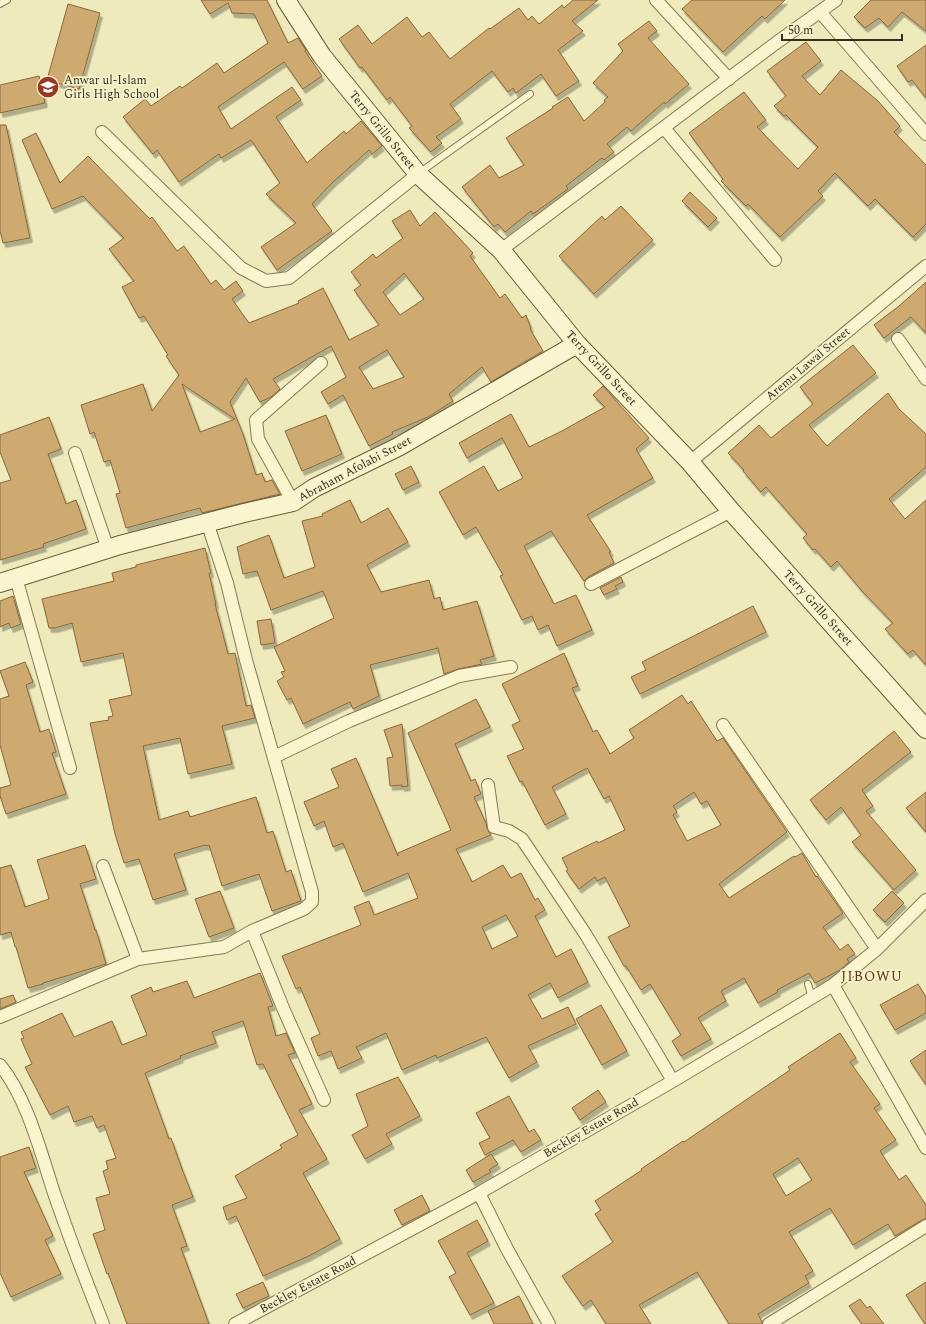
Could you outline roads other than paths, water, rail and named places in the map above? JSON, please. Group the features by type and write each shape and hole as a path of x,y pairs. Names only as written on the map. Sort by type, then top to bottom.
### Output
{"street":[{"name":"Terry Grillo Street","path":"286,0 322,56 418,174 501,250 577,344 690,462 731,511 926,729"},
{"path":"656,0 729,79"},
{"path":"501,250 836,0"},
{"path":"820,12 926,134"},
{"path":"664,128 775,260"},
{"path":"102,132 241,268 266,282 289,278 418,174"},
{"name":"Aremu Lawal Street","path":"690,462 926,266"},
{"path":"898,339 926,379"},
{"name":"Abraham Afolabi Street","path":"8,580 108,549 207,522 293,502 314,488 398,447 577,344"},
{"path":"293,502 258,439 256,420 268,407 321,363"},
{"path":"75,453 108,549"},
{"path":"590,584 731,511"},
{"path":"0,1017 138,959 224,947 252,931 304,909 312,902 312,892 246,660 227,583 207,522"},
{"path":"8,580 70,768"},
{"path":"274,757 349,722 459,676 511,667"},
{"path":"723,725 877,949"},
{"path":"488,785 494,827 509,831 522,839 586,935 673,1080"},
{"path":"103,866 138,959"},
{"name":"Beckley Estate Road","path":"235,1324 479,1193 812,998 833,985 877,949 926,900"},
{"path":"252,931 283,1008 324,1100"},
{"path":"833,985 926,1148"},
{"path":"0,1065 8,1075 27,1115 68,1235 103,1324"},
{"path":"479,1193 506,1249 549,1324"},
{"path":"769,1324 926,1226"}],"lane":[{"path":"0,4 7,0"},
{"path":"418,174 530,94"},
{"path":"808,984 812,998"}],"place":[{"name":"Anwar ul-Islam Girls High School","path":"48,87"}],"district":[{"name":"JIBOWU","path":"872,976"}]}
